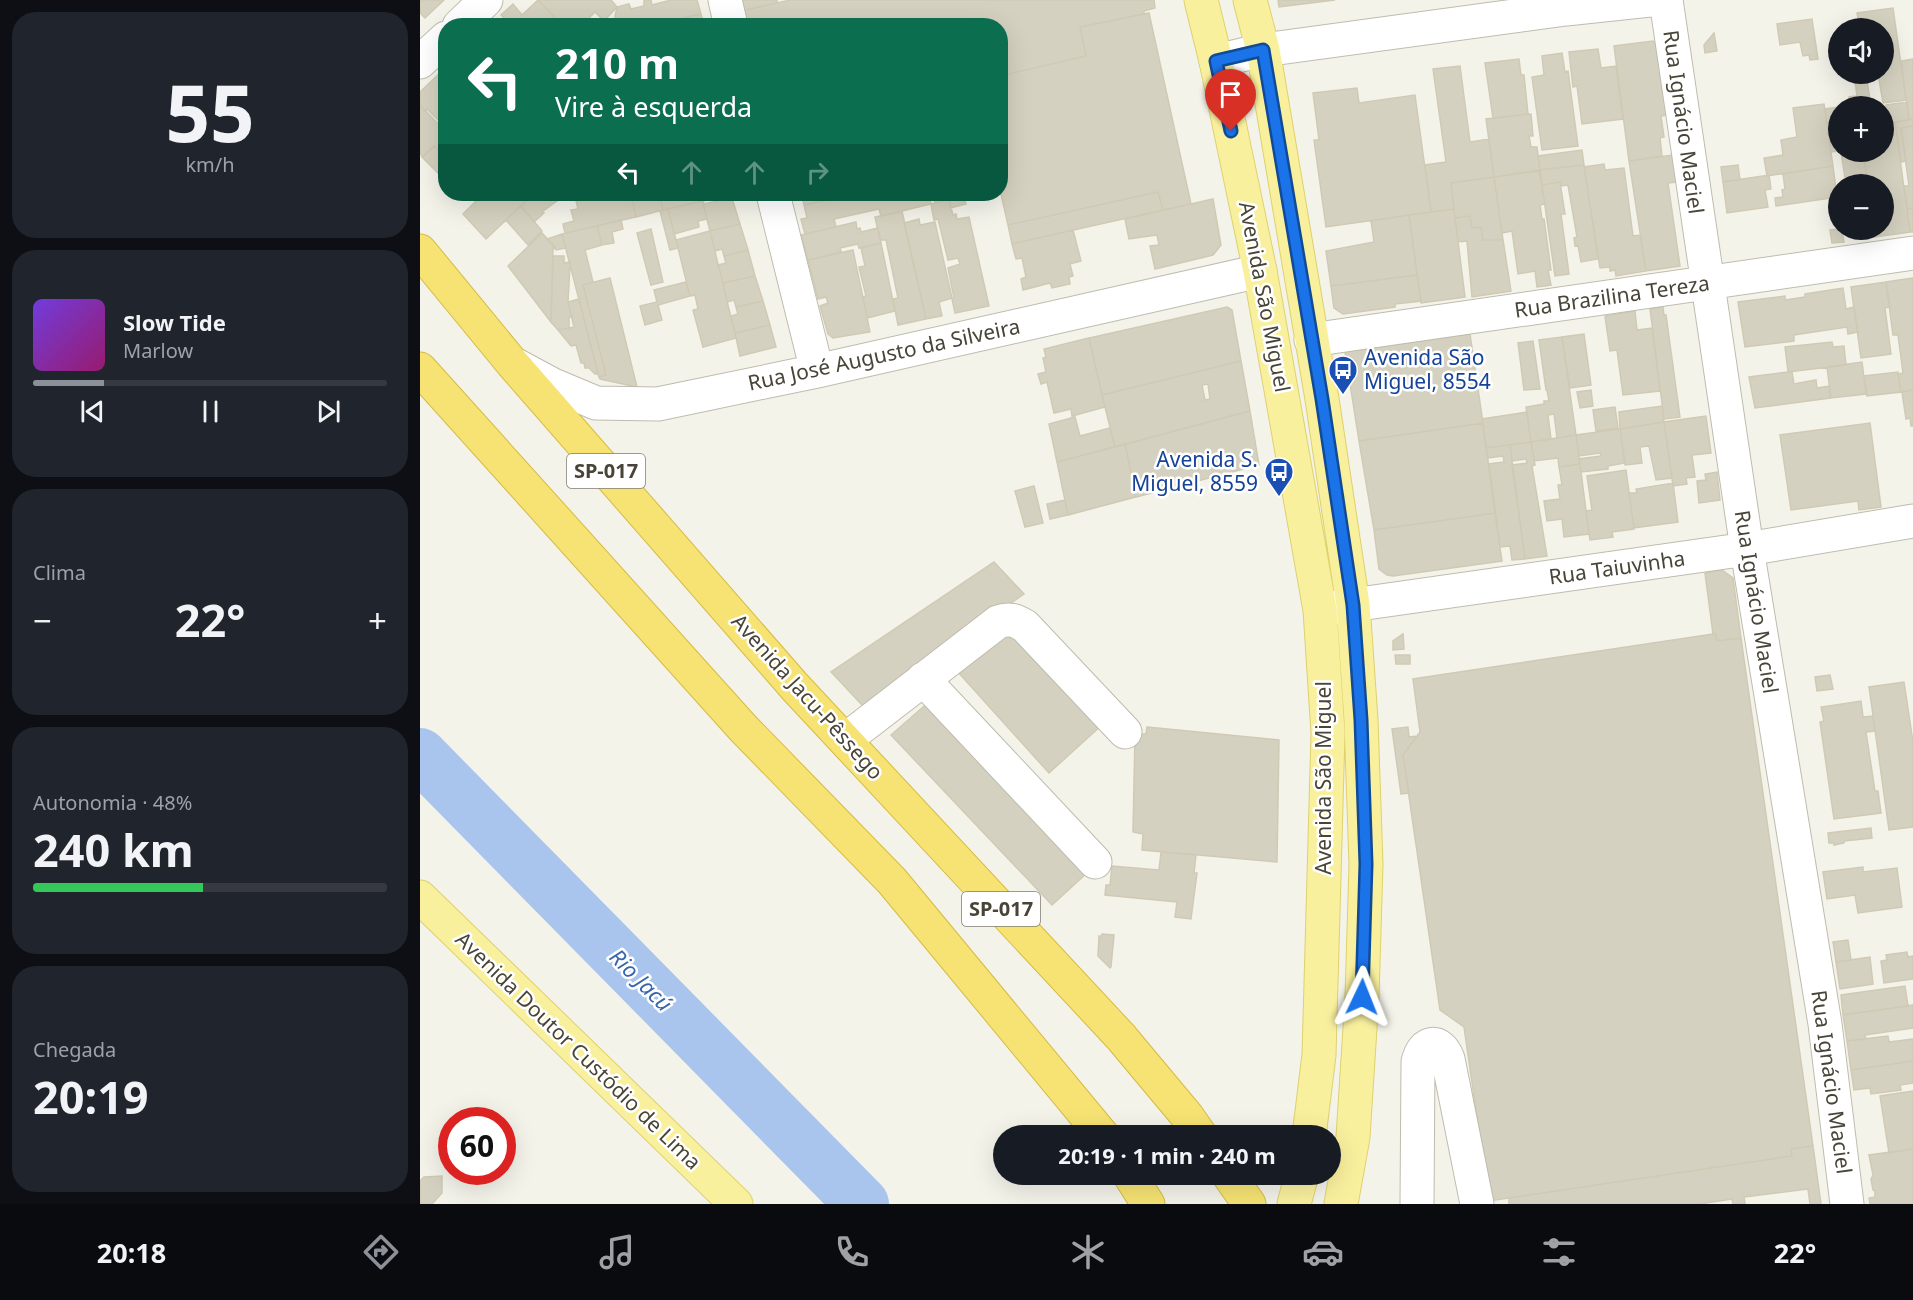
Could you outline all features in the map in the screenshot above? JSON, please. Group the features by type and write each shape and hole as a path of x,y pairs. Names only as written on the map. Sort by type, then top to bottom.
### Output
{"highway":[{"name":"Avenida Jacu-Pêssego","path":"420,251 512,363 795,687 1121,1037 1193,1125"},
{"name":"SP-017","path":"420,369 744,728 892,881 1094,1125"},
{"path":"1136,1185 1148,1204"},
{"path":"1236,1185 1249,1204"}],"main road":[{"name":"Avenida São Miguel","path":"1201,0 1260,271 1320,610 1328,733 1319,1055 1311,1125"},
{"name":"Avenida São Miguel","path":"1250,0 1263,50 1353,605 1361,720 1366,864 1362,997 1353,1137 1341,1204"},
{"name":"Avenida Doutor Custódio de Lima","path":"420,897 736,1204"},
{"path":"1353,1137 1364,1204"},
{"path":"1294,1204 1299,1185"}],"street":[{"path":"467,18 486,0"},
{"path":"725,0 729,18"},
{"path":"1216,61 1263,50 1564,5 1650,0"},
{"name":"Rua Ignácio Maciel","path":"1666,0 1747,549 1824,1024 1847,1204"},
{"path":"420,62 438,45"},
{"path":"775,201 817,371"},
{"name":"Rua Brazilina Tereza","path":"1311,340 1913,253"},
{"name":"Rua José Augusto da Silveira","path":"512,363 553,385 596,403 658,404 817,371 1260,271"},
{"name":"Rua Taiuvinha","path":"1320,610 1747,549 1913,521"},
{"path":"844,740 998,622 1007,619 1025,626 1125,732"},
{"path":"923,680 1095,862"},
{"path":"1417,1204 1418,1062 1425,1046 1433,1044 1440,1045 1448,1059 1477,1204"}],"building":[{"path":"420,0 444,0 425,18 420,13"},
{"path":"538,0 555,18 504,18 501,15 513,4 522,15"},
{"path":"538,0 611,0 617,7 607,18 601,18 595,12 589,18 555,18"},
{"path":"644,0 651,0 652,5 671,0 697,0 701,14 683,18 615,18 617,7 629,4 631,9 644,6"},
{"path":"734,0 777,0 777,3 737,12"},
{"path":"790,0 1154,0 1155,8 1144,11 1144,14 1080,27 1086,56 1008,74 1008,18 739,18 737,12"},
{"path":"1278,0 1335,0 1279,7"},
{"path":"1893,8 1906,100 1894,102 1894,96 1882,96 1880,84 1894,84 1894,18 1858,18 1857,13"},
{"path":"1149,13 1191,204 1163,210 1158,192 1008,225 1003,201 1008,201 1008,74 1086,56 1080,27"},
{"path":"701,14 702,18 683,18"},
{"path":"1812,19 1818,59 1810,60 1809,55 1803,56 1800,42 1780,45 1777,24"},
{"path":"1714,33 1717,51 1705,53 1704,45"},
{"path":"1653,41 1657,46 1668,115 1661,116 1664,137 1660,138 1662,156 1629,161 1614,46"},
{"path":"1598,49 1601,68 1616,66 1623,119 1582,124 1577,86 1573,87 1569,52"},
{"path":"1562,53 1565,72 1568,71 1578,146 1542,150 1532,77 1544,75 1542,56"},
{"path":"1519,59 1521,75 1524,75 1528,114 1493,118 1485,63"},
{"path":"1913,59 1913,119 1909,120 1901,61"},
{"path":"1460,66 1470,142 1489,139 1494,177 1451,183 1454,209 1431,212 1425,165 1446,162 1433,69"},
{"path":"438,75 438,120 420,105 420,92"},
{"path":"1855,84 1868,84 1869,96 1857,96"},
{"path":"1357,88 1359,103 1415,95 1431,212 1326,227 1314,140 1319,140 1313,93"},
{"path":"1907,102 1909,120 1894,122 1894,104"},
{"path":"1824,104 1828,132 1828,162 1832,162 1833,166 1767,176 1764,158 1783,155 1781,140 1797,137 1793,108"},
{"path":"420,105 438,124 438,150 434,146 423,157 420,154"},
{"path":"1825,109 1828,109 1828,132"},
{"path":"1531,114 1533,136 1529,136 1531,147 1537,147 1540,170 1494,177 1486,119"},
{"path":"1913,119 1913,126 1901,128 1906,161 1901,162 1895,122"},
{"path":"1894,122 1910,232 1894,234 1894,174 1866,174 1865,162 1894,162"},
{"path":"1913,126 1913,208 1907,209 1904,186 1909,186 1901,128"},
{"path":"434,146 438,150 438,173 422,157"},
{"path":"1582,150 1584,165 1540,170 1538,156"},
{"path":"1673,155 1677,182 1668,183 1680,266 1646,271 1629,161"},
{"path":"1843,162 1865,162 1866,174 1844,174"},
{"path":"1604,164 1605,170 1624,168 1633,236 1640,235 1646,271 1616,276 1615,270 1610,271 1610,267 1600,268 1584,167"},
{"path":"1584,165 1598,259 1581,262 1578,245 1575,246 1574,238 1577,237 1568,185 1561,186 1560,182 1542,185 1540,170"},
{"path":"1738,165 1740,180 1723,182 1721,167"},
{"path":"1833,166 1834,174 1828,174 1828,198 1776,206 1775,198 1783,197 1782,190 1785,189 1783,174"},
{"path":"1539,171 1545,204 1540,205 1542,219 1544,219 1551,285 1537,287 1535,271 1518,274 1512,231 1502,233 1494,177"},
{"path":"1769,175 1771,189 1765,190 1768,207 1727,213 1723,182"},
{"path":"1494,177 1503,240 1483,240 1481,227 1472,228 1470,216 1455,218 1451,183"},
{"path":"1560,182 1565,214 1561,214 1569,274 1555,276 1542,185"},
{"path":"1158,192 1163,210 1012,244 1008,225"},
{"path":"1213,199 1221,245 1213,255 1155,269 1150,246 1159,245 1157,235 1129,239 1125,219"},
{"path":"476,201 526,201 486,239 463,214"},
{"path":"526,201 557,201 542,212 544,213 534,222 521,206"},
{"path":"576,201 633,201 636,217 565,233 563,224 574,221 571,210 578,209"},
{"path":"633,201 661,201 663,210 636,217"},
{"path":"661,201 703,201 663,210"},
{"path":"703,201 707,219 698,221 699,227 674,234 668,209"},
{"path":"733,201 740,224 710,231 703,204"},
{"path":"803,201 823,201 804,205"},
{"path":"823,201 930,201 931,204 881,216 879,209 834,219 836,227 805,234 801,219 807,218 804,205"},
{"path":"949,201 965,201 966,204 950,208"},
{"path":"949,201 953,215 956,214 957,219 969,217 989,306 955,313 948,268 960,264 958,258 948,260 938,219 934,220 931,204"},
{"path":"521,206 542,231 528,245 506,220"},
{"path":"1913,208 1913,232 1910,232 1907,209"},
{"path":"668,209 678,248 670,250 660,211"},
{"path":"1454,209 1465,297 1421,303 1409,215"},
{"path":"902,211 926,319 898,325 893,299 898,298 886,240 880,240 875,217"},
{"path":"1409,215 1417,275 1331,286 1326,251 1374,242 1371,221"},
{"path":"1470,216 1472,228 1481,227 1483,240 1503,240 1511,291 1472,297 1467,241 1458,242 1455,218"},
{"path":"919,219 920,225 935,222 952,298 939,302 942,316 926,319 904,223"},
{"path":"621,220 623,229 612,232 614,243 602,245 597,226"},
{"path":"856,222 857,229 860,228 861,232 878,228 881,243 859,248 858,244 840,248 841,252 808,260 801,235"},
{"path":"740,224 748,250 724,256 722,249 715,251 710,231"},
{"path":"597,226 602,245 585,250 593,282 583,285 606,375 599,377 562,234"},
{"path":"651,229 663,282 651,285 637,233"},
{"path":"1073,230 1081,261 1070,264 1073,276 1069,277 1070,284 1052,288 1050,283 1023,290 1021,279 1026,277 1022,258 1016,259 1012,244"},
{"path":"710,231 736,338 703,347 693,310 698,309 695,295 690,296 676,240"},
{"path":"542,233 555,247 553,249 551,322 508,266"},
{"path":"562,234 566,248 556,250 547,239"},
{"path":"1832,240 1844,240 1844,242 1832,243"},
{"path":"881,243 895,311 867,318 863,297 866,296 859,267 865,266 861,248"},
{"path":"748,250 755,276 723,283 718,265 726,263 724,256"},
{"path":"853,250 870,332 833,338 828,334 820,306 828,303 826,297 818,299 808,260"},
{"path":"553,256 564,256 564,263 570,262 568,302 572,317 569,317 569,328 558,330 551,322"},
{"path":"1417,275 1421,301 1343,314 1334,308 1331,286"},
{"path":"755,276 763,301 736,307 734,300 727,302 723,283"},
{"path":"610,278 637,387 599,377 606,375 583,285"},
{"path":"1913,278 1913,390 1901,392 1898,374 1903,373 1898,335 1893,335 1886,282"},
{"path":"686,282 690,296 658,305 662,320 645,325 640,306 657,302 654,290"},
{"path":"1886,282 1890,307 1885,308 1891,354 1861,358 1851,287"},
{"path":"1843,288 1846,309 1854,307 1858,332 1848,334 1847,327 1794,335 1794,341 1745,347 1738,302 1785,296 1785,300 1805,297 1805,294"},
{"path":"579,299 598,374 585,368 584,363 581,363 576,345 571,346 558,330 574,327 568,302"},
{"path":"763,301 770,325 735,333 731,316 738,314 736,307"},
{"path":"1227,307 1232,310 1241,361 1102,395 1089,338"},
{"path":"1663,307 1680,417 1664,419 1650,309"},
{"path":"1635,311 1637,330 1652,328 1660,391 1623,395 1617,350 1610,351 1605,316"},
{"path":"770,325 776,347 740,356 735,333"},
{"path":"1470,334 1483,423 1359,441 1345,352"},
{"path":"1584,334 1591,385 1570,388 1562,337"},
{"path":"1562,337 1576,435 1557,438 1554,414 1548,415 1551,439 1531,442 1526,407 1549,401 1539,340"},
{"path":"1089,338 1105,407 1072,416 1071,409 1054,413 1047,382 1041,384 1038,374 1046,372 1044,349"},
{"path":"1533,341 1540,389 1524,390 1518,343"},
{"path":"1832,342 1833,347 1844,346 1846,365 1788,372 1785,347"},
{"path":"1241,361 1250,411 1115,447 1102,395","holes":["1208,384 1210,399 1205,400 1202,385"]},
{"path":"1862,362 1866,394 1831,398 1827,367"},
{"path":"1792,372 1794,384 1816,380 1817,388 1829,386 1830,398 1755,408 1749,377"},
{"path":"1898,372 1901,392 1867,396 1864,376"},
{"path":"1591,390 1593,406 1580,408 1577,392"},
{"path":"1913,390 1913,426 1911,426 1910,418 1906,419 1902,392"},
{"path":"1662,406 1664,422 1620,429 1619,412"},
{"path":"1615,407 1618,428 1596,431 1593,410"},
{"path":"1250,411 1259,465 1136,497 1125,444"},
{"path":"1527,412 1531,442 1486,448 1482,419"},
{"path":"1706,416 1711,453 1692,455 1695,477 1686,478 1687,484 1673,486 1664,422"},
{"path":"1075,417 1080,436 1110,428 1115,447 1057,462 1049,424"},
{"path":"1664,422 1672,478 1656,480 1649,446 1640,447 1642,463 1625,465 1620,429"},
{"path":"1483,423 1495,513 1374,530 1359,441"},
{"path":"1870,423 1881,507 1859,510 1858,501 1791,510 1780,435"},
{"path":"1620,429 1625,463 1608,466 1608,469 1581,472 1579,459 1601,456 1600,453 1579,456 1576,435"},
{"path":"1576,435 1580,464 1559,467 1558,458 1534,461 1531,442"},
{"path":"1531,442 1535,465 1532,466 1547,556 1525,559 1512,465 1527,463 1526,459 1512,461 1510,445"},
{"path":"1125,444 1136,497 1068,515 1057,462"},
{"path":"1510,445 1525,559 1512,560 1510,546 1500,547 1489,464 1504,462 1503,456 1488,458 1486,448"},
{"path":"1580,464 1589,534 1564,537 1562,519 1547,521 1544,501 1560,499 1558,485 1562,485 1559,467"},
{"path":"1626,470 1634,529 1612,532 1613,537 1590,540 1586,511 1592,510 1587,476"},
{"path":"1717,472 1720,500 1699,503 1697,481 1706,480 1705,474"},
{"path":"1673,483 1678,522 1634,528 1629,493 1637,493 1636,489"},
{"path":"1034,486 1043,523 1025,527 1015,491"},
{"path":"1065,500 1068,515 1050,519 1047,504"},
{"path":"1495,513 1502,561 1393,576 1379,569 1374,530"},
{"path":"994,562 1024,594 863,706 831,672"},
{"path":"1722,570 1733,578 1741,638 1717,641 1713,634 1705,573"},
{"path":"1012,624 1103,724 1049,773 958,672"},
{"path":"1403,634 1404,649 1393,650 1393,641"},
{"path":"1715,634 1717,641 1741,638 1813,1146 1791,1149 1792,1156 1489,1201 1464,1027 1440,1010 1403,755 1420,732 1413,679"},
{"path":"1395,655 1410,655 1410,664 1396,664"},
{"path":"1830,675 1833,689 1817,691 1815,677"},
{"path":"1904,682 1913,742 1913,827 1889,830 1869,687"},
{"path":"930,701 1088,872 1052,905 891,735"},
{"path":"1861,701 1863,717 1873,716 1875,731 1866,732 1875,791 1878,791 1881,813 1834,819 1820,722 1824,721 1821,707"},
{"path":"1147,727 1279,740 1277,862 1142,850 1143,834 1133,832 1135,734 1146,734"},
{"path":"1408,727 1409,737 1417,736 1403,755 1409,793 1401,794 1392,729"},
{"path":"1871,828 1872,838 1844,841 1844,843 1834,845 1834,843 1829,843 1828,833"},
{"path":"1161,852 1196,855 1194,873 1197,873 1191,919 1175,917 1177,902 1105,895 1106,885 1110,885 1112,866 1159,870"},
{"path":"1863,867 1863,872 1897,868 1902,907 1858,913 1855,895 1827,899 1823,872"},
{"path":"1114,935 1110,968 1098,956 1099,936"},
{"path":"1848,940 1851,960 1836,962 1833,942"},
{"path":"1907,952 1908,957 1913,956 1913,979 1884,983 1881,961 1887,960 1886,955"},
{"path":"1870,957 1873,984 1840,989 1836,962"},
{"path":"1905,986 1908,1006 1843,1015 1841,995"},
{"path":"1913,1005 1913,1028 1865,1035 1866,1039 1847,1041 1843,1015"},
{"path":"1888,1036 1889,1042 1913,1039 1913,1061 1851,1070 1847,1041"},
{"path":"1913,1061 1913,1083 1900,1085 1901,1090 1871,1094 1870,1088 1854,1090 1851,1070"},
{"path":"1913,1091 1913,1149 1889,1153 1880,1096"},
{"path":"1813,1146 1821,1204 1810,1204 1808,1189 1744,1197 1745,1204 1733,1204 1732,1199 1700,1204 1509,1204 1509,1198 1792,1156 1791,1149"},
{"path":"1913,1149 1913,1204 1870,1204 1869,1198 1875,1197 1875,1191 1871,1179 1873,1175 1869,1155"},
{"path":"438,1176 438,1185 442,1185 442,1193 432,1204 420,1204 420,1181 424,1177"}],"waterway":[{"name":"Rio Jacú","path":"420,755 862,1204"}],"place":[{"name":"Avenida São Miguel, 8554","path":"1343,396"},
{"name":"Avenida S. Miguel, 8559","path":"1279,498"}],"route":[{"path":"1231,131 1216,61 1263,50 1322,399 1353,605 1361,720 1366,864 1362,997"}]}
